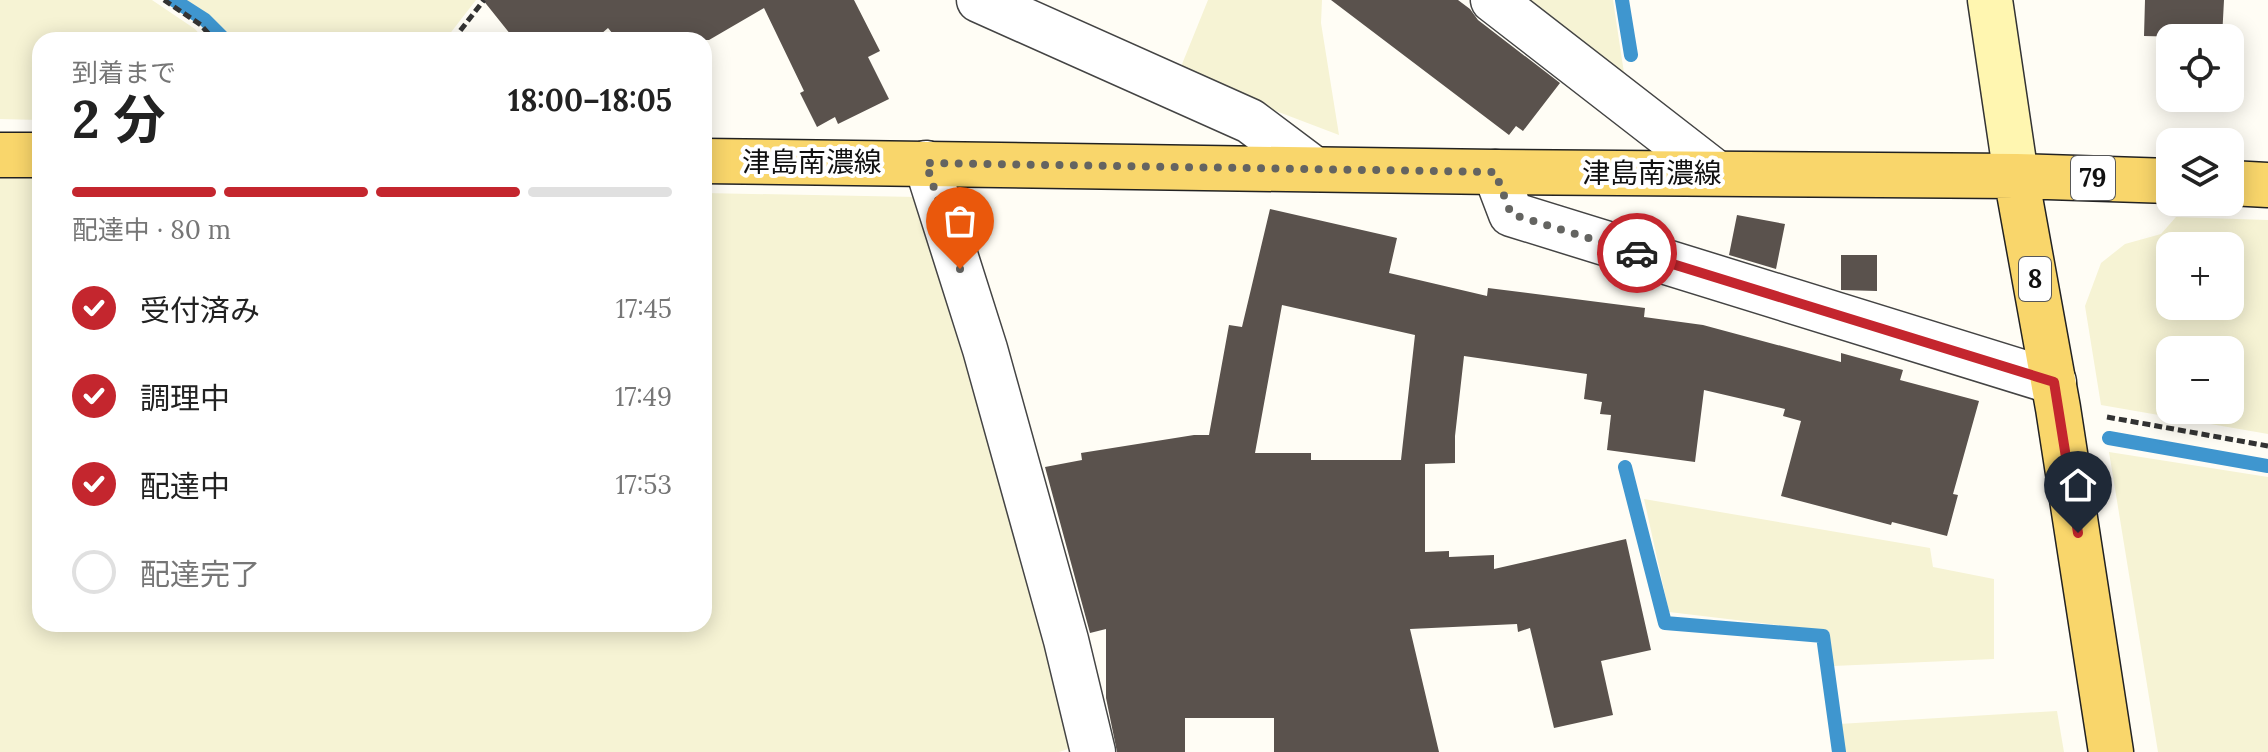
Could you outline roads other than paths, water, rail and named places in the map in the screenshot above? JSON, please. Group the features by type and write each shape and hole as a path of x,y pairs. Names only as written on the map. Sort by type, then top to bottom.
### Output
{"main road":[{"path":"1990,0 2016,176"},
{"path":"0,155 32,155"},
{"name":"津島南濃線","path":"712,161 2016,176"},
{"name":"79","path":"2016,176 2156,181"},
{"name":"8","path":"2016,176 2056,395 2111,752"},
{"path":"2244,184 2268,185"}],"street":[{"path":"979,0 1250,121 1314,169"},
{"path":"1493,0 1716,173"},
{"path":"926,163 985,349 1066,640 1093,752"},
{"path":"1495,172 1511,214 2056,395"}],"waterway":[{"path":"174,0 205,20 217,32"},
{"path":"1622,0 1631,55"},
{"path":"2109,438 2268,466"},
{"path":"1625,467 1665,623 1823,636 1839,752"}]}
